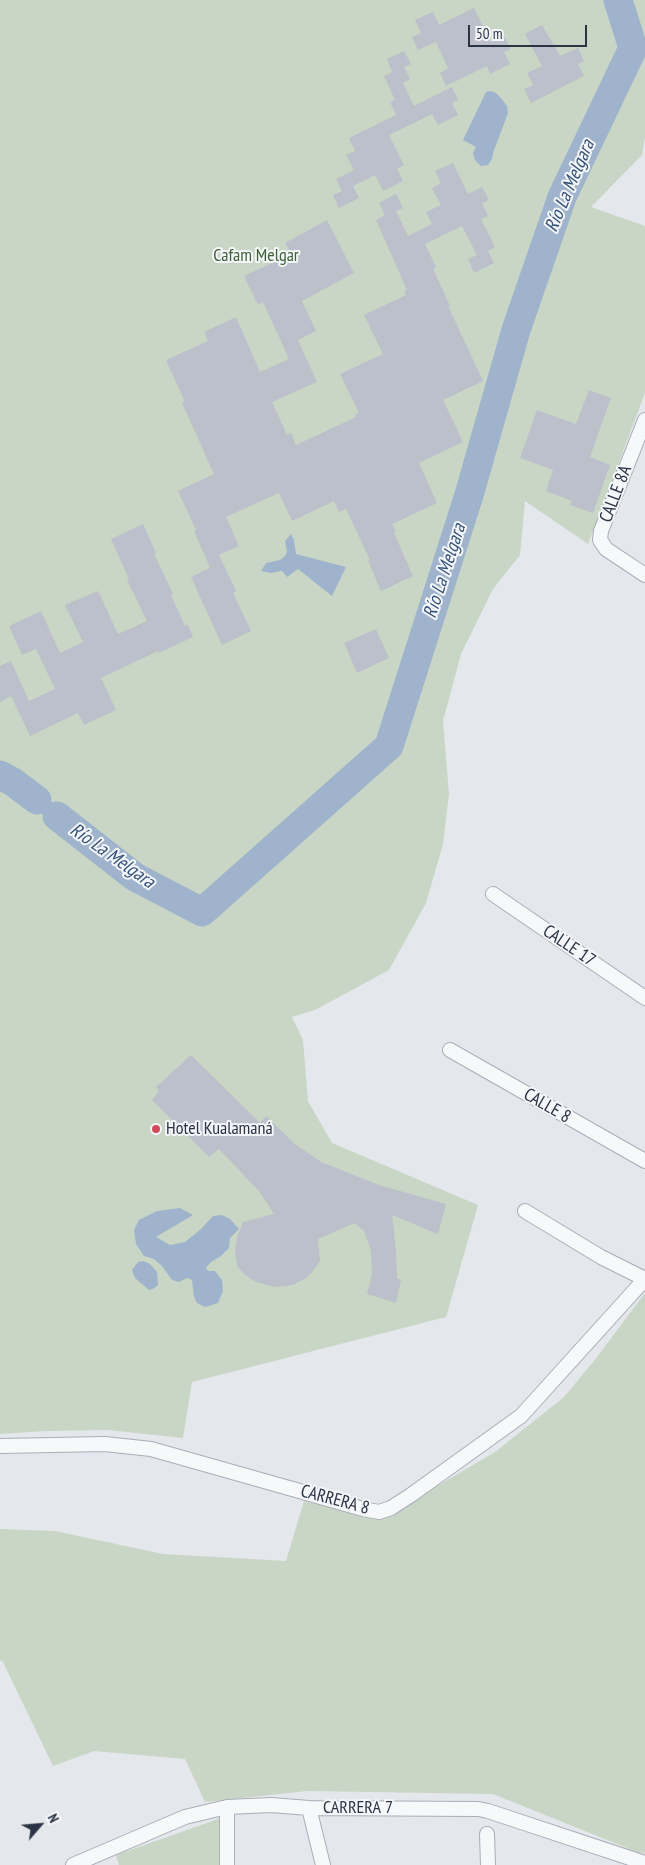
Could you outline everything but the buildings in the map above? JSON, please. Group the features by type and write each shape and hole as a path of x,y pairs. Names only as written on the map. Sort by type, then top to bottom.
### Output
{"street":[{"name":"CALLE 8A","path":"645,420 601,531 600,540 606,549 645,575"},
{"name":"CALLE 17","path":"493,894 645,998"},
{"name":"CALLE 8","path":"450,1050 645,1161"},
{"path":"525,1211 601,1257 645,1279"},
{"name":"CARRERA 8","path":"0,1446 105,1444 151,1449 379,1512 391,1508 411,1495 521,1416 645,1279"},
{"name":"CARRERA 7","path":"73,1865 185,1817 227,1807 271,1805 309,1808 466,1808 488,1811 645,1863"},
{"path":"227,1807 227,1865"},
{"path":"309,1808 323,1865"},
{"path":"487,1834 488,1865"}],"green space":[{"name":"Cafam Melgar","path":"0,0 645,0 645,137 642,155 591,207 645,226 645,393 588,544 525,501 520,555 493,589 461,654 443,721 449,794 443,844 426,903 389,970 317,1009 292,1017 303,1040 308,1101 332,1143 478,1205 446,1317 192,1382 183,1438 108,1430 0,1434","holes":["504,323 503,337 490,370"]},
{"path":"645,1293 645,1853 637,1852 493,1794 307,1791 205,1802 185,1759 94,1751 53,1766 2,1660 0,1661 0,1529 55,1531 163,1554 286,1561 304,1501 383,1518 495,1452 564,1397"},
{"path":"221,1818 220,1865 119,1865 116,1855"}],"water":[{"path":"491,91 501,98 507,106 508,113 492,159 488,165 481,166 475,160 473,153 476,147 463,140 486,92"},
{"path":"291,534 296,554 346,567 332,596 298,569 287,577 282,571 271,573 261,571 266,563 280,560 285,556 287,552 285,541"},
{"path":"180,1208 193,1215 156,1237 170,1245 185,1242 213,1216 222,1215 230,1219 239,1229 230,1238 229,1248 206,1268 208,1271 215,1271 222,1280 223,1291 218,1303 205,1307 197,1303 194,1297 192,1280 187,1278 179,1282 172,1280 162,1266 154,1259 144,1256 136,1244 134,1230 139,1220 157,1211"},
{"path":"143,1261 150,1264 157,1272 158,1285 153,1289 149,1290 135,1278 132,1270 138,1262"}],"waterway":[{"name":"Río La Melgara","path":"57,816 135,877 202,912 389,746 469,495 516,330 562,197 633,48 618,0"},
{"name":"Río La Melgara","path":"0,775 37,800"}],"place":[{"name":"Hotel Kualamaná","path":"156,1129"}]}
